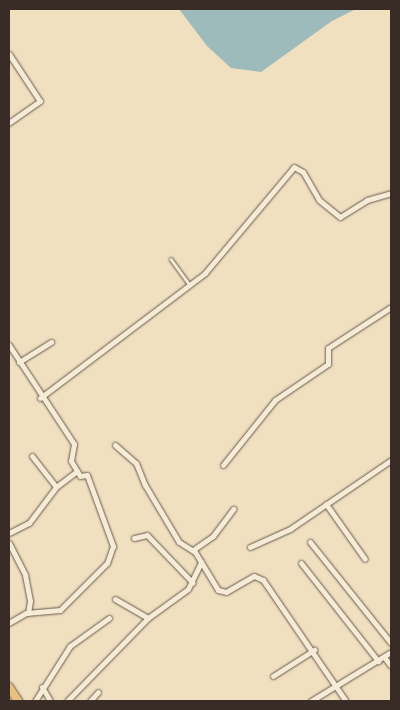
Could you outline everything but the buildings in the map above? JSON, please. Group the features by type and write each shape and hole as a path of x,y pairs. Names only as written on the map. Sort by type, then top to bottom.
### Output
{"main road":[{"path":"9,687 18,701"}],"street":[{"path":"9,54 40,98 35,107 9,123"},
{"path":"40,398 205,273 294,167 304,172 319,200 340,217 367,200 391,192"},
{"path":"223,465 275,400 328,364 330,346 391,307"},
{"path":"19,362 51,342"},
{"path":"9,345 40,398 74,444 71,459 80,476 87,475 100,505 112,541 112,556 60,610 28,613 9,623"},
{"path":"116,445 138,466 145,485 179,542 193,550 223,593 254,576 260,578 314,650 346,701"},
{"path":"32,456 56,487"},
{"path":"250,547 290,528 391,460"},
{"path":"9,533 29,523 56,487 76,471"},
{"path":"326,504 366,559"},
{"path":"193,550 213,536 233,509"},
{"path":"134,538 147,535 193,582"},
{"path":"310,542 391,643"},
{"path":"9,543 25,575 30,601 28,613"},
{"path":"67,701 148,618 193,582 201,562"},
{"path":"301,563 378,661"},
{"path":"115,599 148,618"},
{"path":"35,701 42,687 70,646 109,618"},
{"path":"273,676 314,650"},
{"path":"311,701 391,652"},
{"path":"384,656 391,666"},
{"path":"42,687 50,701"},
{"path":"90,701 98,692"}],"lane":[{"path":"171,259 190,285"}],"water":[{"path":"179,9 356,9 332,21 261,72 231,68 207,46"}]}
